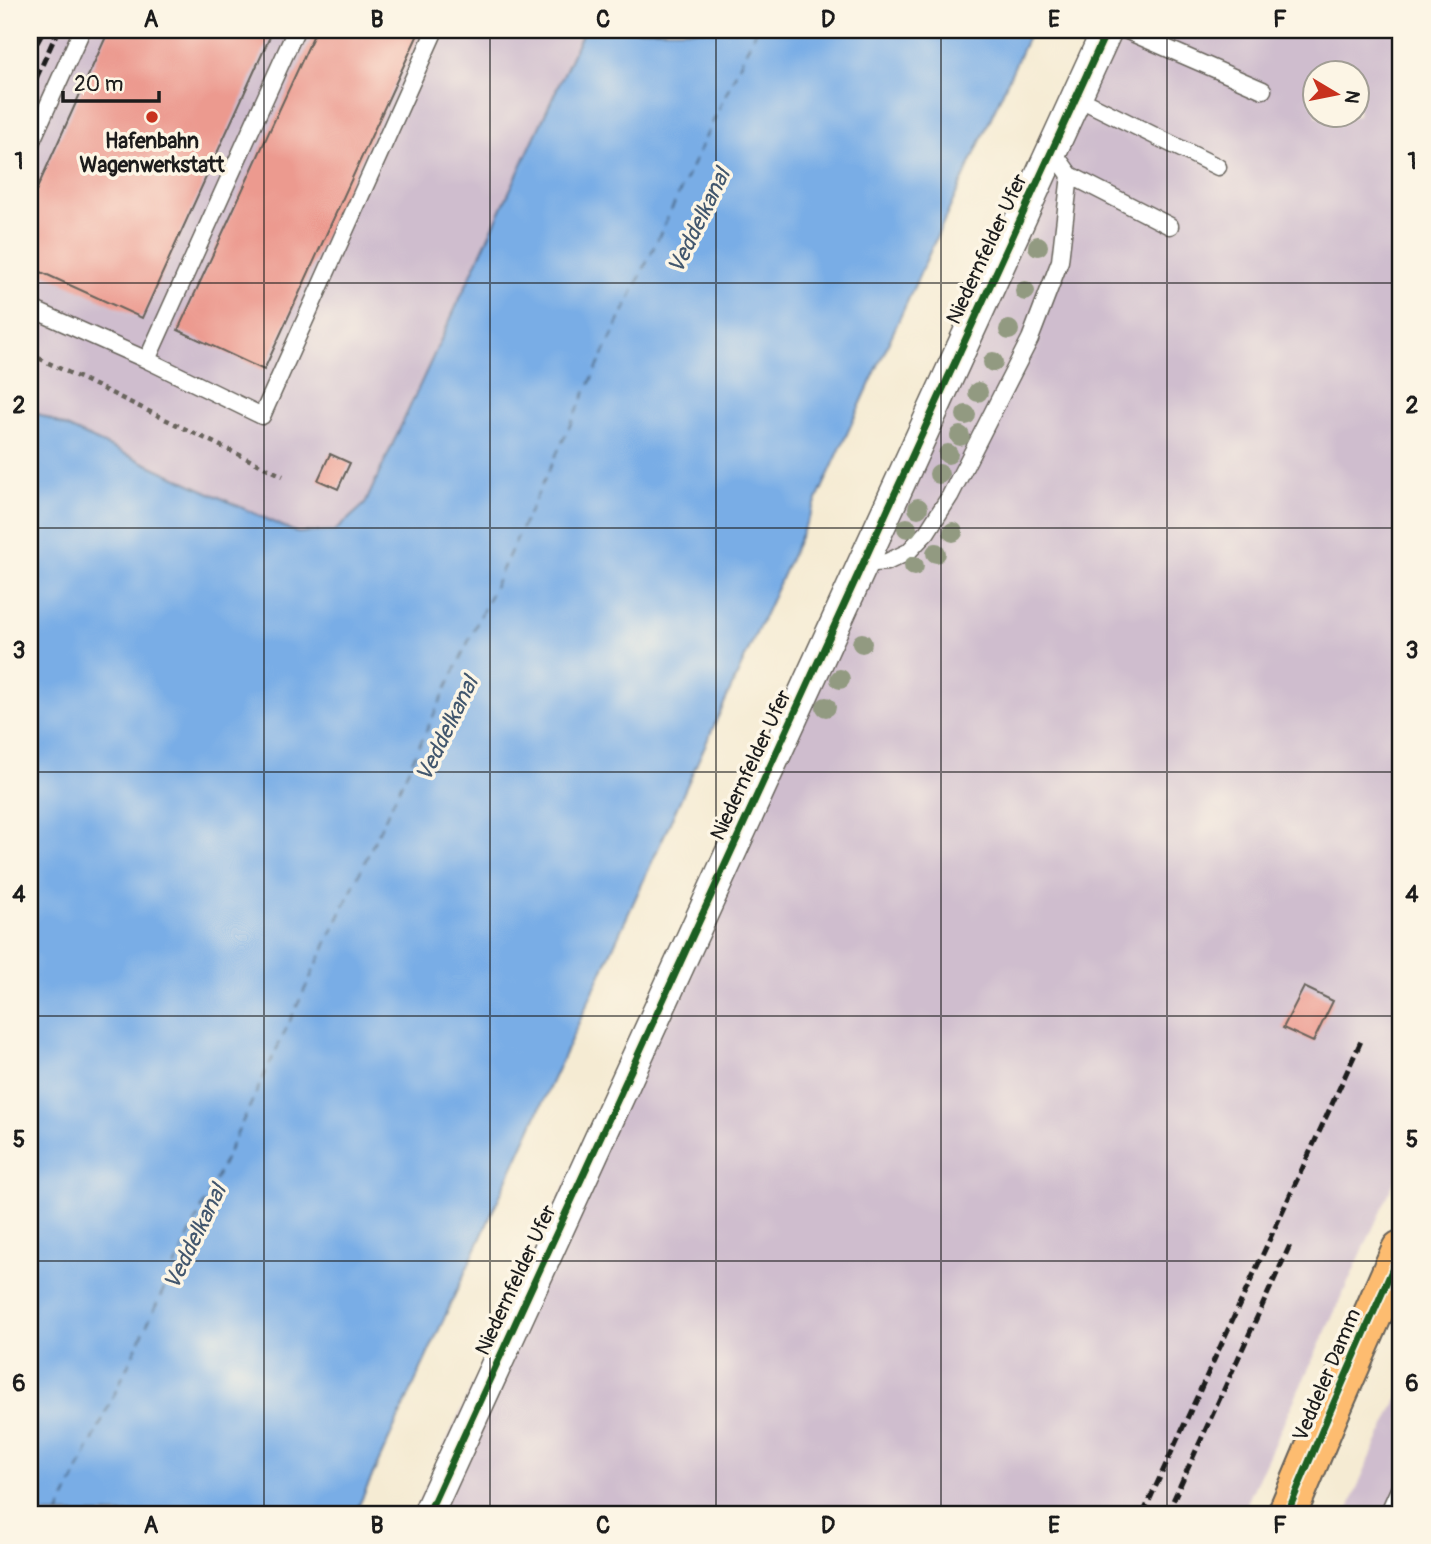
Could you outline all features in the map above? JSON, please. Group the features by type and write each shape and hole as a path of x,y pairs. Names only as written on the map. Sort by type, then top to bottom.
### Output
{"main road":[{"name":"Veddeler Damm","path":"1287,1514 1401,1250"}],"street":[{"name":"Niedernfelder Ufer","path":"428,1514 1107,30"}],"lane":[{"path":"30,145 82,30"},
{"path":"148,360 296,30"},
{"path":"30,309 148,360 262,416 435,30"},
{"path":"1125,30 1263,90"},
{"path":"1076,97 1218,167"},
{"path":"1052,150 1070,175 1170,226"},
{"path":"862,564 887,562 908,552 927,532 950,496 1030,339 1060,261 1070,175"},
{"path":"1388,1514 1401,1485"}],"path":[{"path":"30,354 283,476"}],"shaded area":[{"path":"30,30 584,30 365,504 335,531 297,533 30,410"},
{"path":"1099,30 1401,30 1401,1167 1242,1514 413,1514"},
{"path":"1401,1391 1401,1514 1347,1514 1366,1467"}],"water":[{"name":"Veddelkanal","path":"584,30 1031,30 355,1514 30,1514 30,410 297,533 335,531 365,504"}],"building":[{"name":"Hafenbahn Wagenwerkstatt","path":"109,30 273,30 142,318 30,267 30,204"},
{"path":"316,30 420,30 264,370 178,330"},
{"path":"330,454 350,463 338,489 318,480"},
{"path":"1304,987 1333,1001 1313,1042 1283,1028"}],"ferry route":[{"path":"58,1514 756,30"}],"railway":[{"path":"30,56 44,30"},
{"path":"30,92 58,30"},
{"path":"1143,1514 1362,1039"},
{"path":"1167,1514 1290,1245"}],"cycle path":[{"path":"428,1514 1107,30"},
{"path":"1287,1514 1401,1250"}],"place":[{"name":"Hafenbahn Wagenwerkstatt","path":"152,117"}]}
